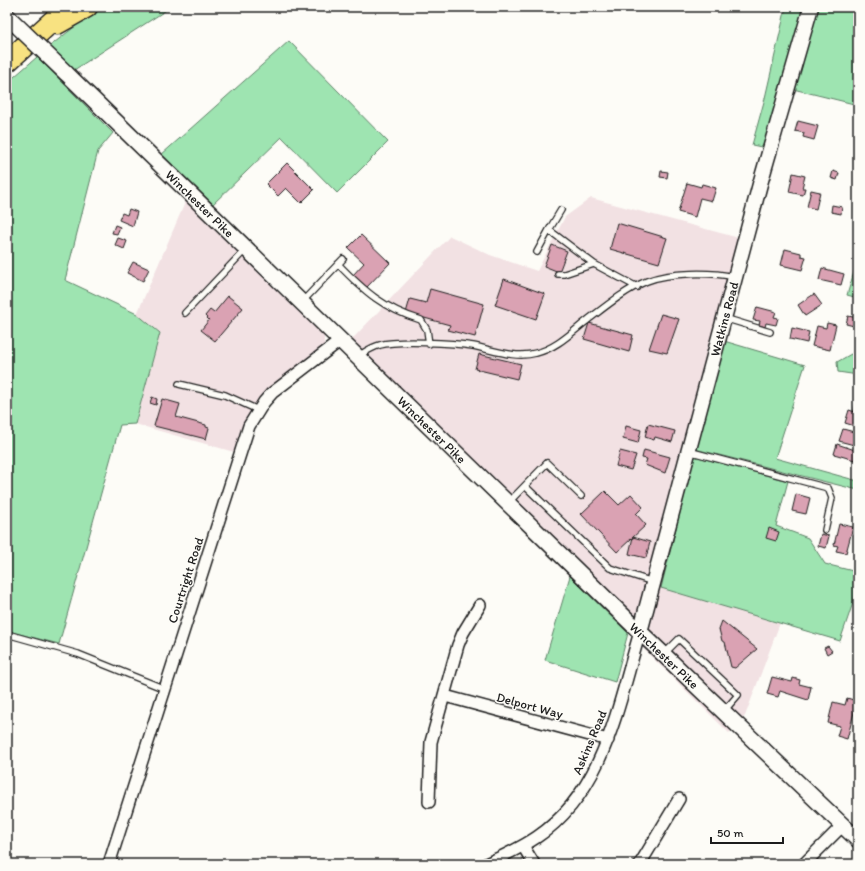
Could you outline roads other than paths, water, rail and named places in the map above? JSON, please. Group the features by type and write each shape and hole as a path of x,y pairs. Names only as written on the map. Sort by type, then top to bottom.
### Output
{"highway":[{"path":"7,62 68,7"},
{"path":"41,32 87,7"}],"main road":[{"name":"Winchester Pike","path":"7,16 342,340 640,632 858,840"}],"street":[{"name":"Watkins Road","path":"640,632 735,277 796,55 811,7"},
{"name":"Courtright Road","path":"109,864 243,441 258,410 272,394 292,376 342,340"},
{"path":"429,802 431,742 463,633 480,605"},
{"name":"Askins Road","path":"486,864 523,846 551,826 574,801 592,773 608,740 640,632"},
{"name":"Delport Way","path":"445,696 608,740"},
{"path":"640,864 679,799"},
{"path":"804,864 842,826"},
{"path":"523,846 534,864"}],"lane":[{"path":"537,252 561,210"},
{"path":"549,230 594,264 637,287"},
{"path":"185,313 247,248"},
{"path":"302,302 343,259"},
{"path":"338,264 360,286 387,307 401,314 421,320 427,330 429,344"},
{"path":"558,274 564,274 594,264"},
{"path":"358,356 380,344 408,342 471,346 526,356 538,353 564,340 595,315 647,281 694,274 723,274 735,277"},
{"path":"724,318 770,332"},
{"path":"179,384 226,395 258,410"},
{"path":"688,451 828,488 832,498 826,530"},
{"path":"508,503 547,463 581,496"},
{"path":"525,486 610,568 654,582"},
{"path":"7,634 78,654 165,688"},
{"path":"664,654 678,639 738,695 723,711"}]}
